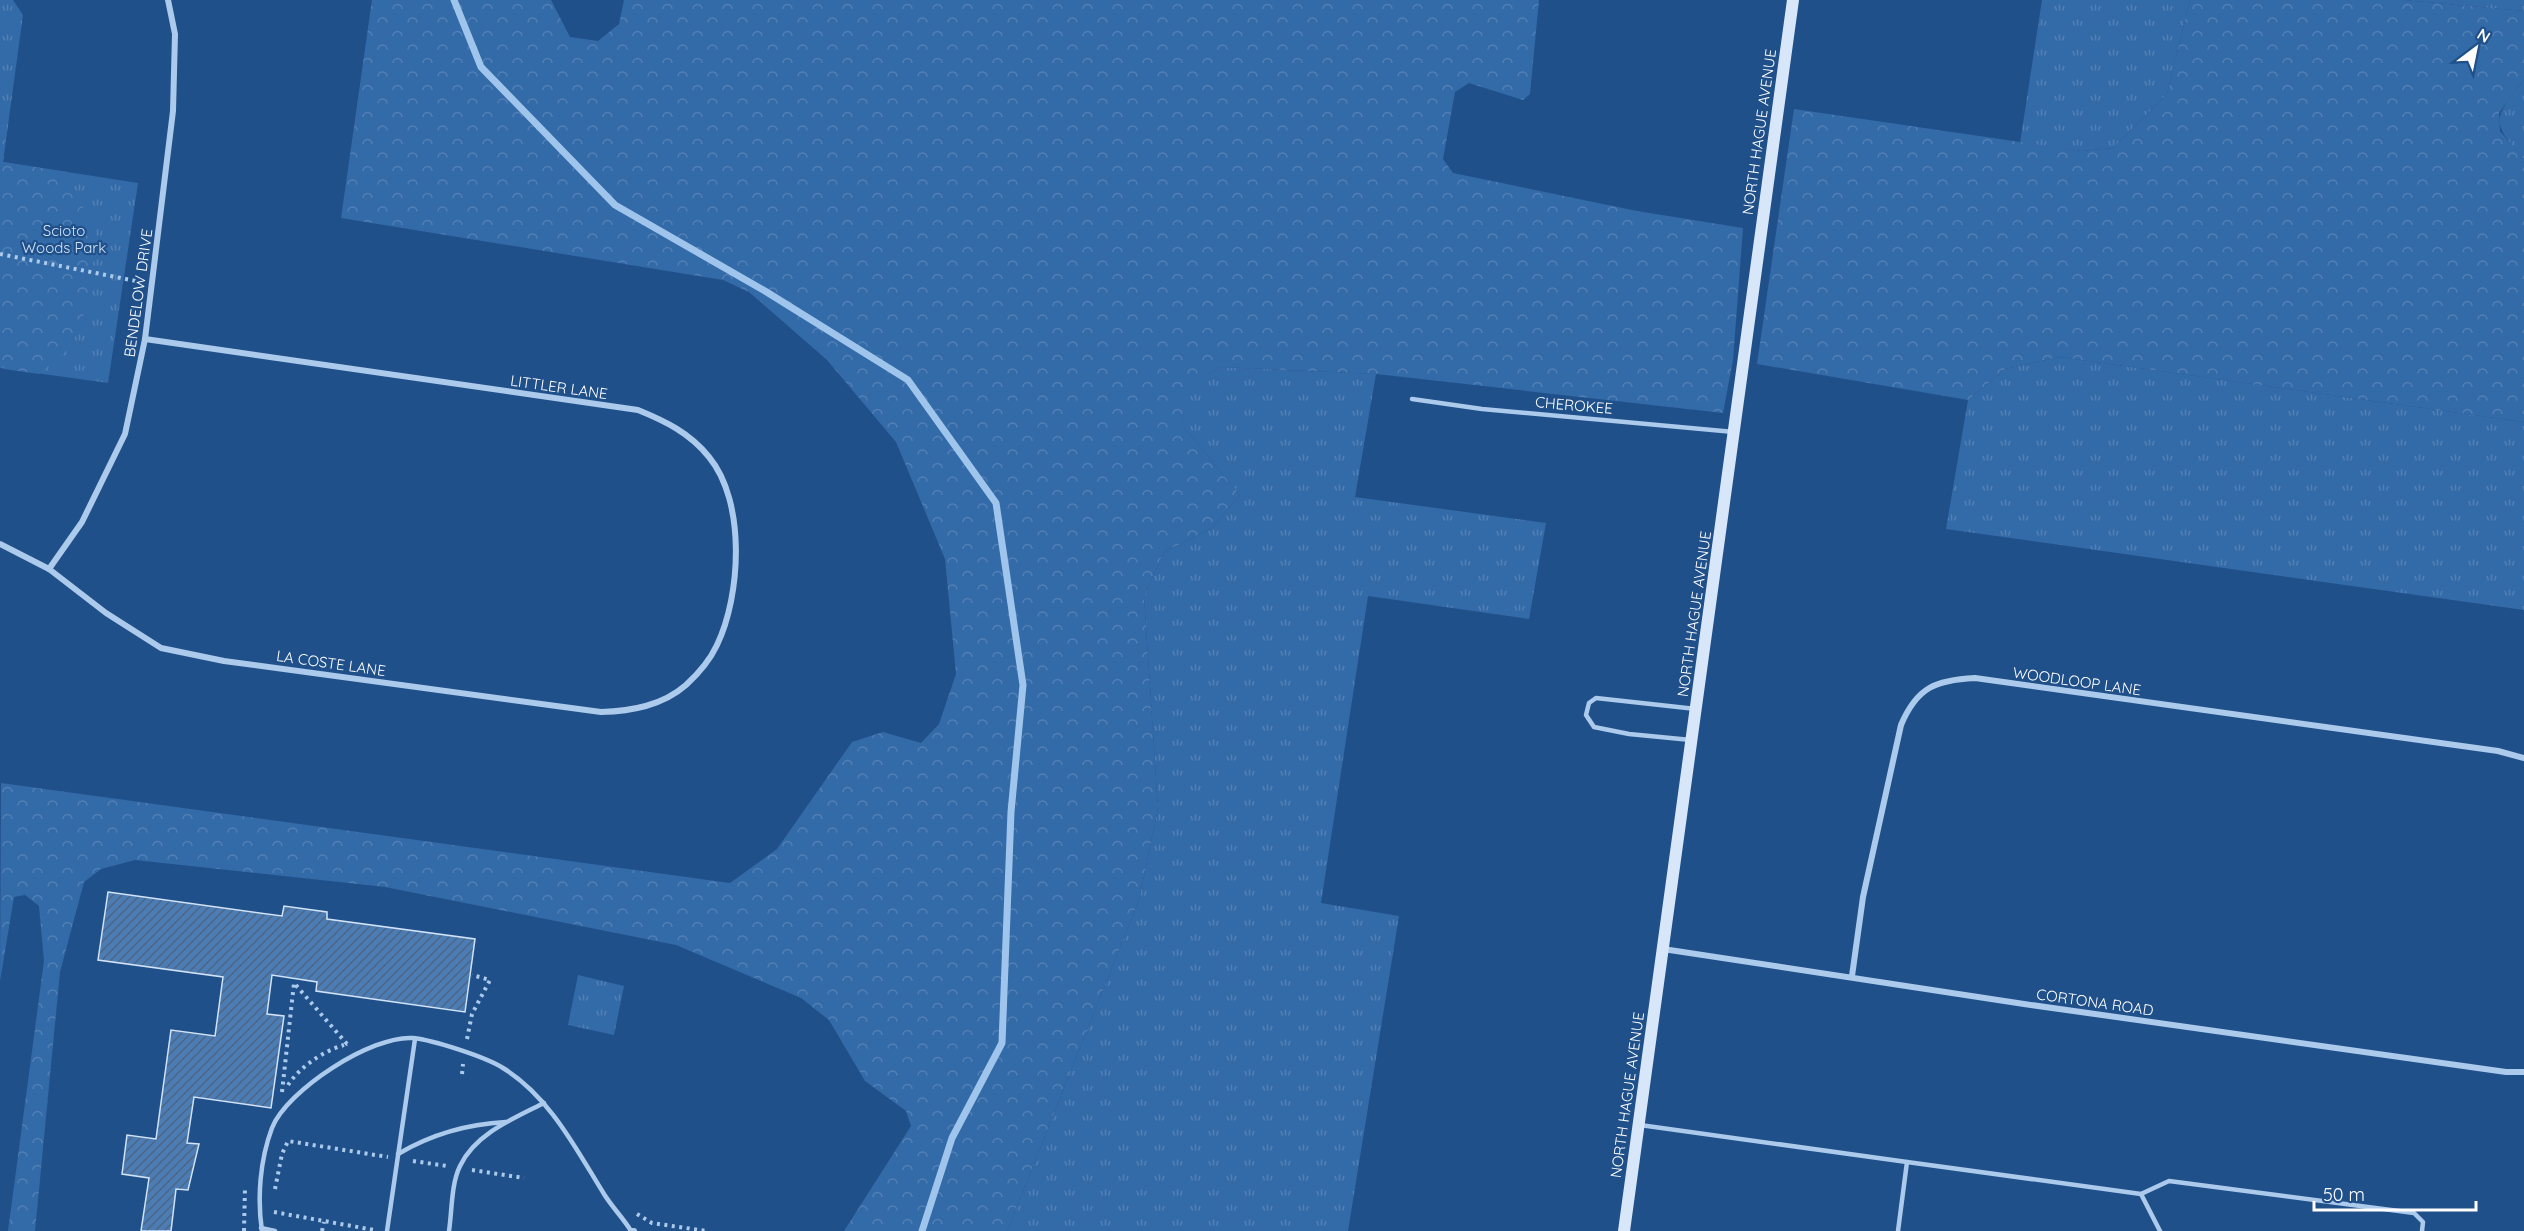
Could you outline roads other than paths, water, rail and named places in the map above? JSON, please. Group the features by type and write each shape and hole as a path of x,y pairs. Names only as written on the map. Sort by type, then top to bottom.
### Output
{"main road":[{"name":"NORTH HAGUE AVENUE","path":"1624,1231 1793,0"}],"street":[{"name":"BENDELOW DRIVE","path":"49,569 82,522 125,434 145,339 173,111 175,34 168,0"},
{"name":"LITTLER LANE","path":"145,339 638,410 665,421 682,432 710,458 726,485 734,512 735,544 731,590 717,646 702,668 684,686"},
{"name":"LA COSTE LANE","path":"0,544 49,569 106,614 161,648 224,661 601,712 630,711 657,703 684,686"},
{"name":"WOODLOOP LANE","path":"1852,976 1863,897 1901,725 1908,708 1923,691 1938,683 1975,678 2498,751 2524,758"},
{"name":"CORTONA ROAD","path":"1662,949 1852,976 2024,1004 2524,1072"}],"lane":[{"name":"CHEROKEE","path":"1412,399 1482,409 1734,432"},
{"path":"1691,740 1594,727 1586,715 1588,703 1596,698 1696,710"},
{"path":"387,1231 415,1039"},
{"path":"275,1231 261,1230 259,1190 272,1131 291,1099 337,1065 374,1045 415,1039 465,1052 502,1067 544,1103 632,1231"},
{"path":"449,1231 459,1168 471,1148 506,1122 544,1103"},
{"path":"397,1156 411,1146 474,1123 506,1122"},
{"path":"1638,1125 2140,1194 2169,1181 2414,1213 2423,1222 2422,1231"},
{"path":"1898,1231 1907,1162"},
{"path":"2140,1194 2160,1231"}],"waterway":[{"path":"454,0 481,67 615,205 765,291 908,380 996,503 1023,685 1011,812 1002,1043 952,1138 922,1231"}],"park label":[{"name":"Scioto Woods Park","path":"64,238"}]}
